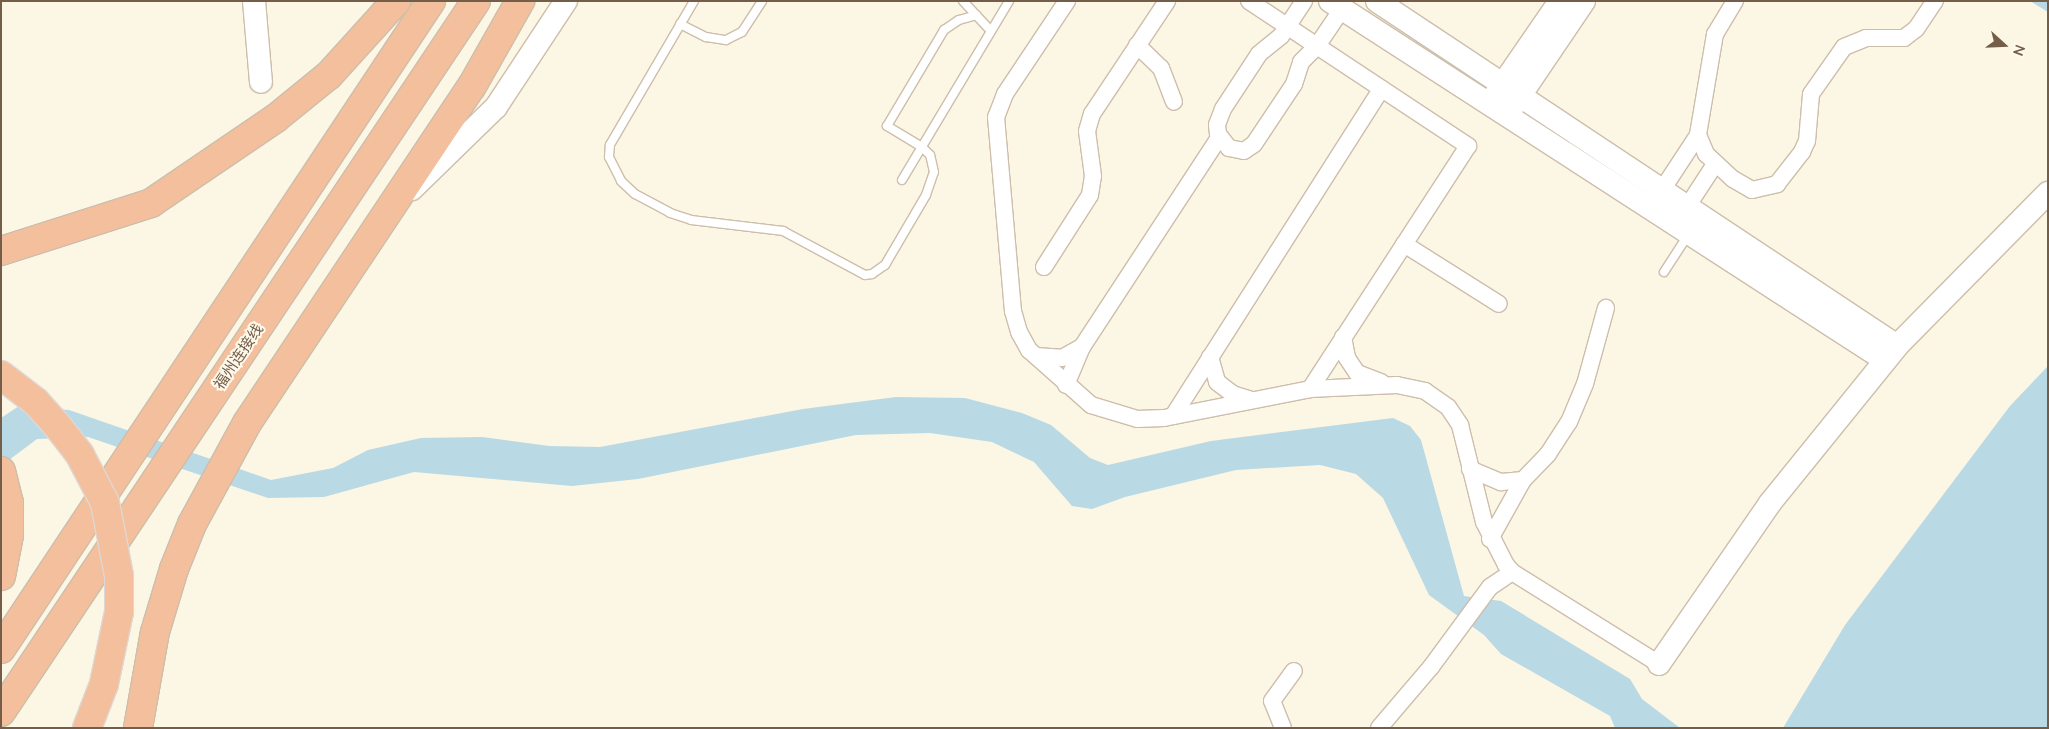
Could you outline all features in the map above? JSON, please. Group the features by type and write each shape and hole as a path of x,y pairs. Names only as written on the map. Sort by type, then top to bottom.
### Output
{"highway":[{"path":"1,251 151,203 276,118 329,75 396,1"},
{"path":"1,649 431,1"},
{"name":"福州连接线","path":"1,712 476,1"},
{"path":"138,728 155,632 174,569 192,524 238,440 472,86 520,1"},
{"path":"1,375 36,402 56,424 80,454 104,503 119,576 119,612 104,684 87,728"},
{"path":"1,471 9,503 9,535 1,576"}],"street":[{"path":"254,1 261,82"},
{"path":"390,211 496,107 566,1"},
{"path":"1067,1 1005,94 996,117 1012,311 1018,332 1036,356 1066,385 1091,405 1109,412 1149,420 1310,388 1397,385"},
{"path":"1044,267 1090,195 1093,185 1087,139 1089,122 1167,1"},
{"path":"1249,1 1468,146 1310,388"},
{"path":"1066,385 1082,347 1219,138 1217,126 1223,109 1259,54 1287,27 1304,1"},
{"path":"1377,1 1687,207 1891,353"},
{"path":"1511,90 1560,1"},
{"path":"1497,110 1511,90 1584,1"},
{"path":"1662,190 1698,135 1715,34 1735,1"},
{"path":"1698,135 1702,148 1715,164 1752,190 1777,184 1794,166 1807,141 1811,94 1844,47 1866,38 1904,38 1916,29 1935,1"},
{"path":"1219,138 1237,151 1244,151 1254,144 1294,84 1302,62 1317,46 1336,5 1688,235 1891,353"},
{"path":"1137,45 1161,68 1174,102"},
{"path":"1173,416 1381,88"},
{"path":"1687,207 1715,164"},
{"path":"1343,337 1347,358 1357,373 1374,381 1425,392 1454,414 1490,539 1512,572 1659,664 1770,503 1891,353 2048,193"},
{"path":"1404,244 1499,304"},
{"path":"1490,539 1523,480 1548,454 1569,422 1585,384 1606,308"},
{"path":"1036,356 1062,358 1082,347"},
{"path":"1210,357 1217,382 1233,394 1252,400"},
{"path":"1470,469 1501,482 1523,480"},
{"path":"1379,728 1431,667 1490,587 1512,572"},
{"path":"1283,728 1272,701 1294,671"}],"lane":[{"path":"694,1 610,145 609,157 621,180 653,204 691,220 783,231 850,269 872,274 885,265 932,182 933,163 922,147 887,126 944,30 959,20 976,15"},
{"path":"680,24 706,37 726,40 742,32 762,1"},
{"path":"963,1 991,31"},
{"path":"902,180 1009,1"},
{"path":"1664,272 1688,235"}],"water":[{"path":"2030,1 2048,1 2048,12"},
{"path":"2048,366 2048,728 1783,728 1845,625 2010,406"},
{"path":"896,397 965,398 1022,413 1051,425 1090,458 1108,465 1211,441 1393,418 1410,426 1421,440 1464,596 1501,601 1630,679 1642,699 1680,728 1615,728 1610,716 1501,654 1484,635 1429,595 1383,498 1356,474 1320,465 1236,470 1125,497 1092,509 1072,506 1034,462 992,442 930,433 856,435 638,479 572,486 414,472 324,497 268,498 88,437 37,439 1,466 1,418 19,406 69,410 271,480 333,468 368,450 421,438 482,437 549,446 600,447 803,409"}]}
